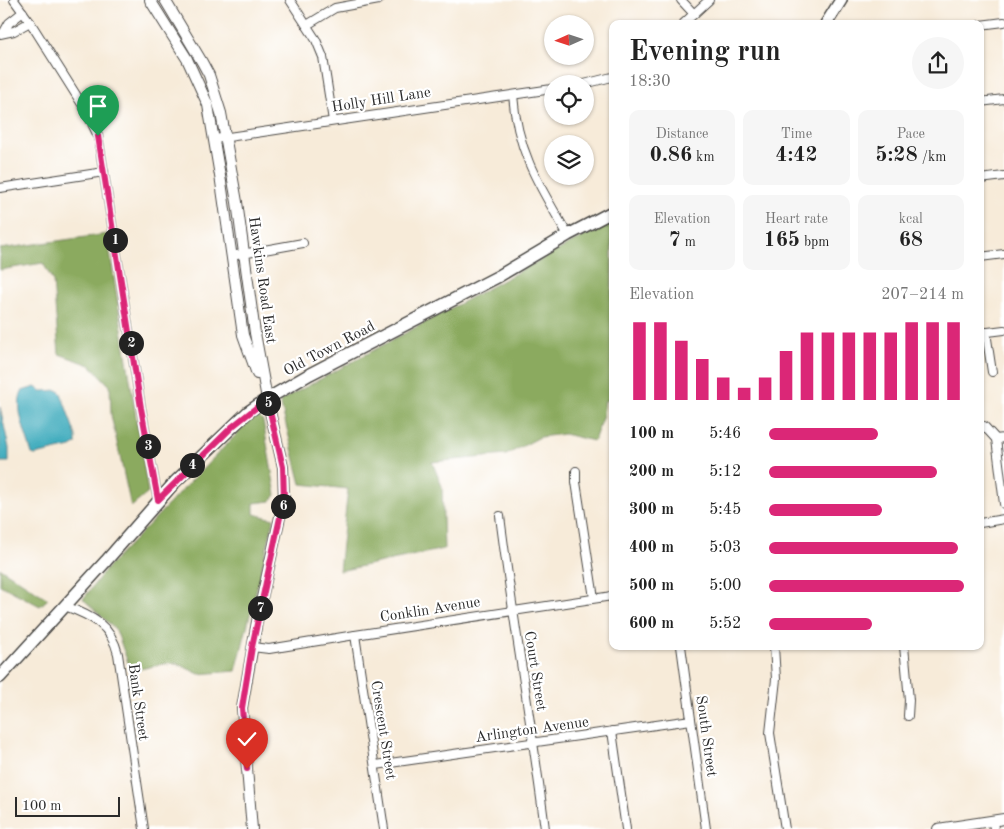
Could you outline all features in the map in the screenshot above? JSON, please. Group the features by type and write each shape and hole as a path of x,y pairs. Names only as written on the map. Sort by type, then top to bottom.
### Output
{"main road":[{"path":"828,20 841,0"},
{"name":"Old Town Road","path":"0,677 158,500 233,426 267,399 310,374 499,276 568,235 609,214"}],"street":[{"path":"14,0 85,109 98,136 141,408 158,500"},
{"name":"Hawkins Road East","path":"150,0 187,59 208,105 215,139 243,335 267,399"},
{"name":"Hawkins Road East","path":"165,0 209,76 220,106 227,137 255,333 267,399"},
{"path":"290,0 308,25 323,57 333,121"},
{"path":"308,25 335,8 379,0"},
{"path":"681,0 694,14"},
{"path":"687,20 709,0"},
{"path":"2,33 9,23 23,12"},
{"path":"2,33 14,31 30,22"},
{"path":"984,24 1004,22"},
{"path":"594,82 609,78"},
{"name":"Holly Hill Lane","path":"215,139 544,90"},
{"path":"513,95 515,113 525,156 568,235"},
{"path":"984,102 1004,99"},
{"path":"0,188 104,172"},
{"path":"984,178 1004,176"},
{"path":"231,256 303,244"},
{"path":"984,256 1004,254"},
{"path":"984,332 1004,330"},
{"path":"984,336 992,372"},
{"path":"252,829 242,708 252,647 284,499 283,467 267,399"},
{"path":"984,426 1000,438 1004,504"},
{"path":"576,471 576,482 594,598"},
{"name":"Court Street","path":"500,516 512,611 534,744 545,829"},
{"path":"984,522 1004,520"},
{"name":"Conklin Avenue","path":"252,647 269,649 355,634 609,596"},
{"name":"Bank Street","path":"65,606 97,621 109,631 115,642 144,829"},
{"name":"Crescent Street","path":"355,634 376,765 384,829"},
{"name":"South Street","path":"681,650 706,829"},
{"path":"774,650 776,679 770,733 785,829"},
{"path":"904,650 910,700 908,716"},
{"name":"Arlington Avenue","path":"376,765 534,744 691,720"},
{"path":"612,731 626,829"},
{"path":"938,829 993,825 1004,819"}],"green space":[{"path":"609,223 609,401 605,400 603,415 594,441 564,434 540,437 506,455 432,462 442,486 444,549 339,571 348,489 301,484 280,401"},
{"path":"107,234 148,493 131,507 111,415 110,386 90,365 59,354 53,281 43,263 0,270 0,249"},
{"path":"256,414 263,421 276,495 271,501 254,503 254,514 274,519 236,671 199,674 176,663 131,671 116,630 83,599 106,569"},
{"path":"0,568 48,599 40,606 0,585"}],"water":[{"path":"35,387 42,391 58,390 61,393 76,436 76,444 71,447 35,455 32,454 19,406 22,391"},
{"path":"0,407 9,448 9,462 0,462"}],"route":[{"path":"98,136 141,408 158,500 190,466 248,412 267,399 283,467 284,499 252,647 242,708 247,769"}]}
